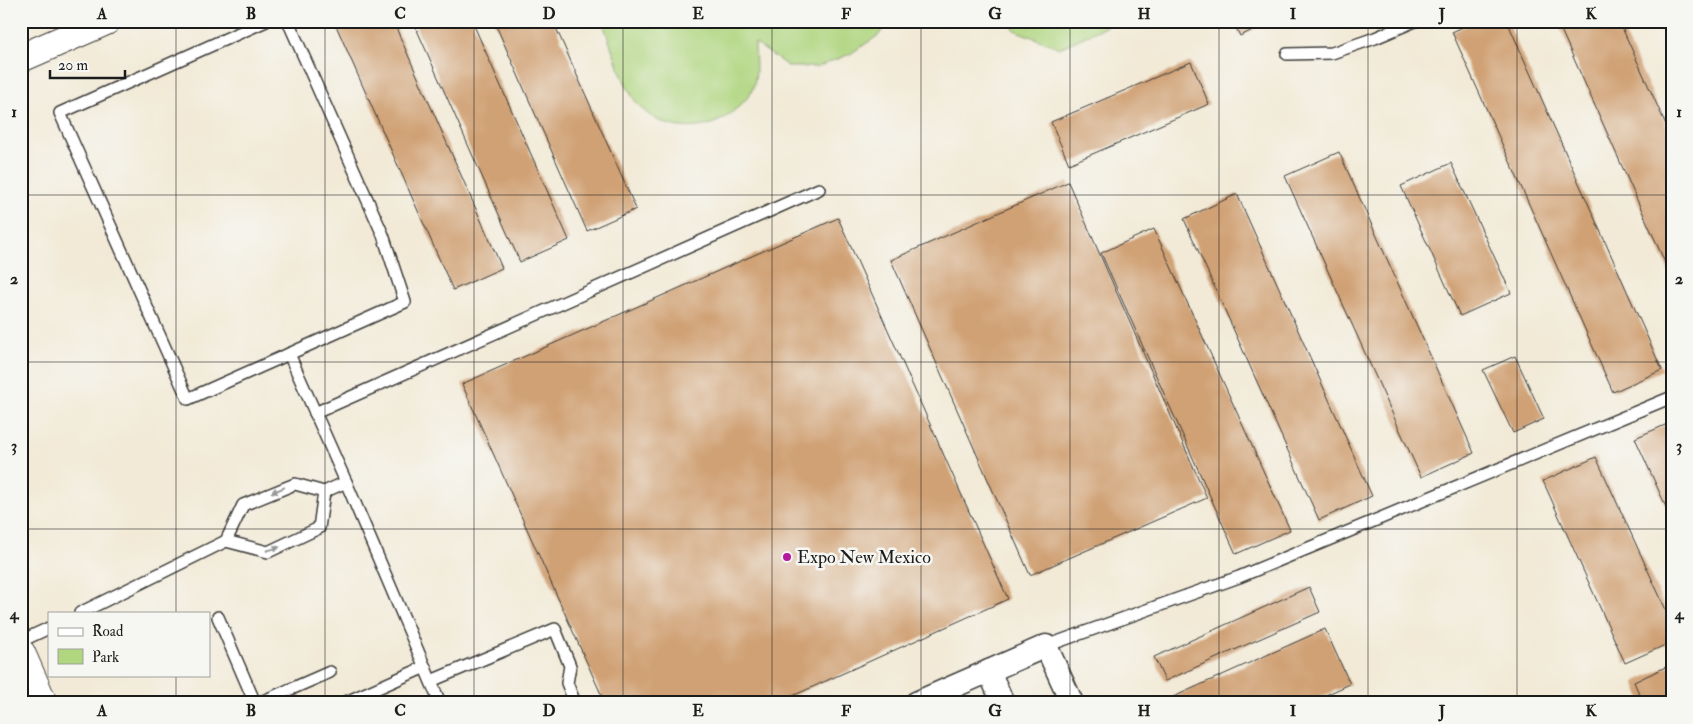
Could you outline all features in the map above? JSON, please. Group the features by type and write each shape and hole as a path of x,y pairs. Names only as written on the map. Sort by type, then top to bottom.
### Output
{"main road":[{"path":"21,58 106,21"},
{"path":"21,654 43,703"}],"street":[{"path":"916,703 1046,646 1072,703"},
{"path":"989,671 1004,703"}],"lane":[{"path":"266,21 60,113 188,399 405,302 383,235 288,21"},
{"path":"1286,54 1332,53 1375,38 1414,21"},
{"path":"315,413 819,189"},
{"path":"289,354 440,703"},
{"path":"1046,646 1239,577 1672,397"},
{"path":"82,612 226,541 243,505 295,484 324,492 346,482"},
{"path":"226,541 268,552 297,540 319,528 324,492"},
{"path":"218,617 255,703"},
{"path":"21,642 48,628"},
{"path":"431,681 554,629 570,666 567,683 575,703"},
{"path":"344,703 425,667"},
{"path":"259,703 330,672"}],"green space":[{"path":"602,21 888,21 879,35 850,54 817,67 789,67 755,43 755,77 753,88 748,97 726,117 701,127 689,128 663,123 651,117 641,108 624,79"},
{"path":"1011,21 1118,21 1060,48 1014,30"}],"building":[{"path":"334,21 393,21 502,268 453,290"},
{"path":"413,21 472,21 569,240 520,262"},
{"path":"494,21 553,21 636,209 587,231"},
{"path":"1233,21 1272,21 1240,36"},
{"path":"1476,21 1507,21 1662,370 1613,392 1452,32"},
{"path":"1557,21 1619,21 1672,138 1672,278"},
{"path":"1191,62 1209,104 1069,164 1051,122"},
{"path":"1339,152 1474,453 1421,477 1285,176"},
{"path":"1451,163 1511,293 1460,316 1401,186"},
{"path":"1068,182 1207,498 1030,575 891,260"},
{"path":"1237,194 1372,496 1319,520 1184,219"},
{"path":"838,218 1008,599 777,703 605,703 462,384"},
{"path":"1154,229 1290,530 1236,554 1101,253"},
{"path":"1515,356 1544,419 1513,433 1483,370"},
{"path":"1672,422 1672,520 1635,438"},
{"path":"1596,457 1672,623 1672,642 1625,663 1543,481"},
{"path":"1309,587 1320,612 1165,681 1154,657"},
{"path":"1325,629 1350,684 1308,703 1173,703 1171,698"},
{"path":"1672,664 1672,703 1643,703 1634,682"}],"place":[{"name":"Expo New Mexico","path":"787,557"}]}
